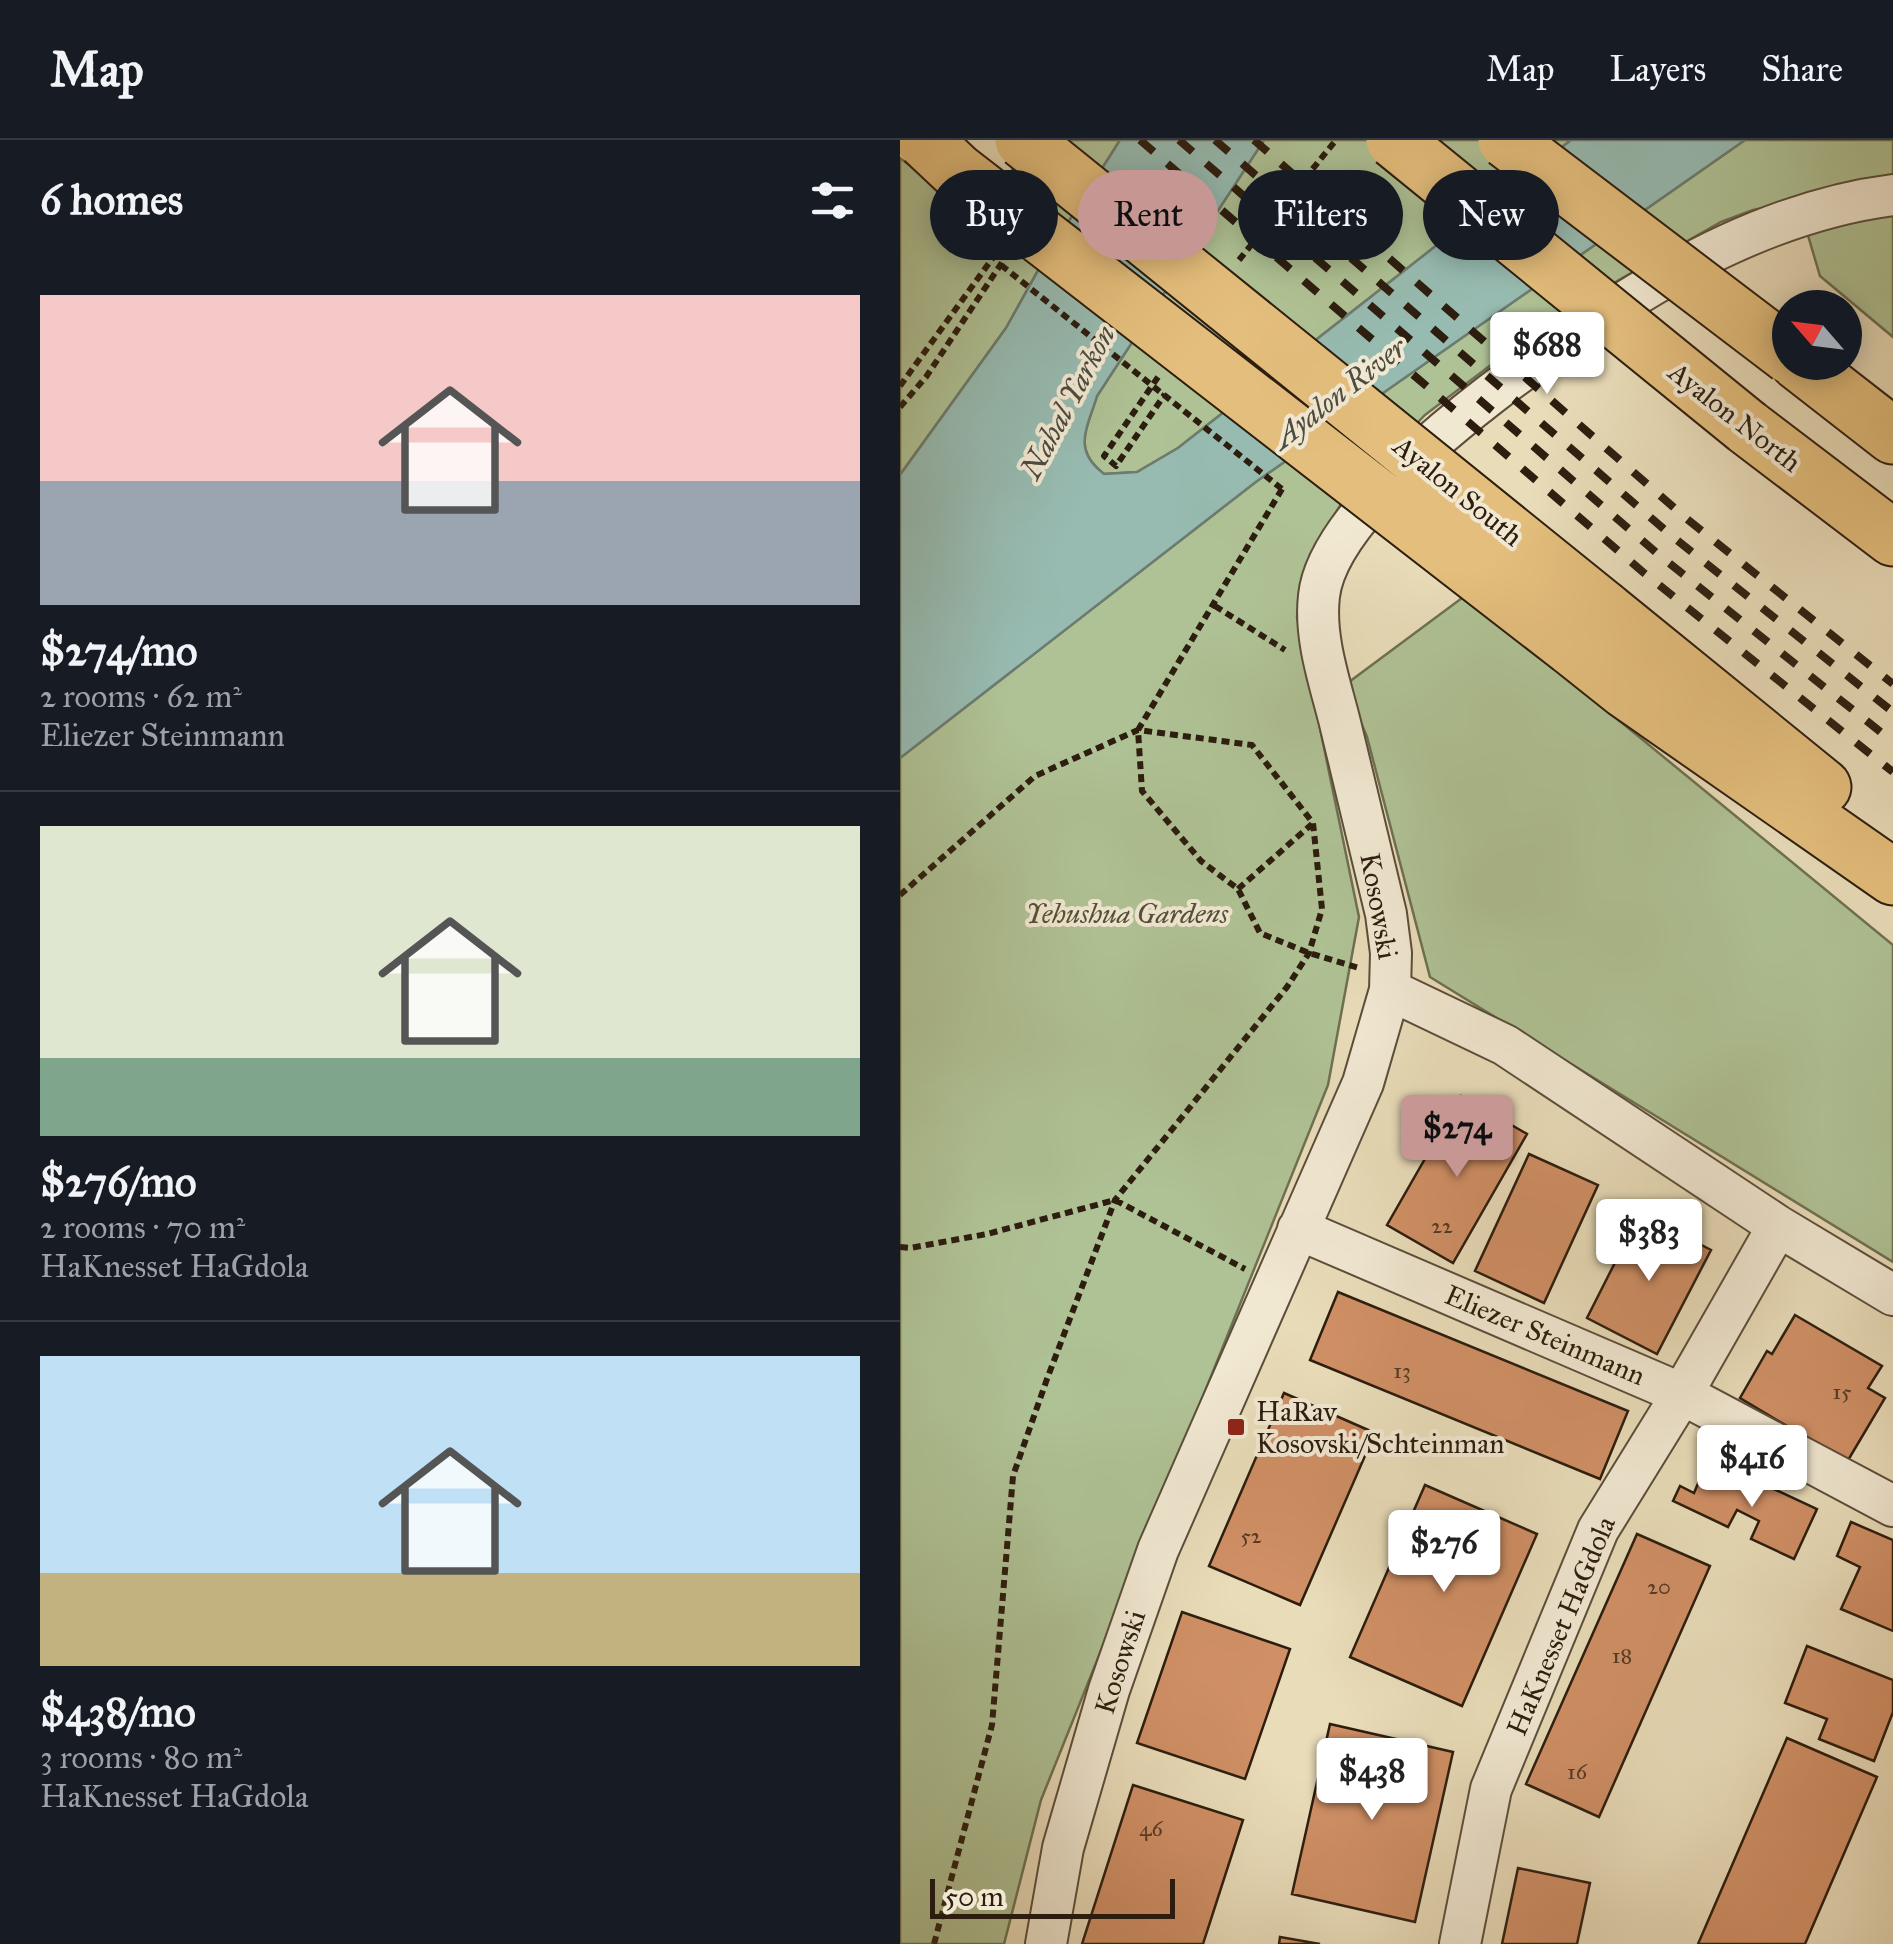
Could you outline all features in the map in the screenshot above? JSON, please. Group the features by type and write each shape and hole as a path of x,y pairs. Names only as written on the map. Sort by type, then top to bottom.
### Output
{"highway":[{"path":"908,140 940,155 1587,628 1626,690 1893,876"},
{"name":"Ayalon South","path":"1023,140 1587,628 1893,843"},
{"name":"Ayalon North","path":"1394,140 1747,427 1893,538"},
{"path":"1506,140 1772,342"},
{"path":"1821,380 1893,436"}],"street":[{"name":"Kosowski","path":"1046,1944 1063,1848 1109,1690 1158,1550 1363,1083 1390,984 1386,914 1318,622 1318,594 1330,562 1349,526 1392,478 1429,445 1553,348 1645,287 1726,245 1773,226 1866,198 1893,195"},
{"path":"1390,984 1505,1045 1778,1226 1893,1295"},
{"name":"HaKnesset HaGdola","path":"1460,1944 1491,1789 1598,1530 1778,1226"},
{"name":"Eliezer Steinmann","path":"1298,1229 1682,1394 1893,1506"}],"path":[{"path":"1228,275 1336,140"},
{"path":"900,386 992,260"},
{"path":"900,407 926,377 1001,264 1282,489 1138,730 1142,792 1201,861 1238,889 1260,932 1390,984"},
{"path":"1165,394 1116,466 1104,456 1166,365"},
{"path":"1214,606 1328,677"},
{"path":"900,895 1036,776 1138,730 1252,745 1313,824 1322,909 1309,953 1286,986 1115,1200 1013,1476 992,1725 934,1944"},
{"path":"1238,889 1313,824"},
{"path":"900,1247 988,1234 1115,1200 1273,1284"}],"green space":[{"path":"1028,140 1120,140 1101,170 1078,170 1078,207 1058,238 1058,170 1012,170"},
{"path":"1264,140 1571,140 1533,170 1423,170 1423,256 1178,448 1137,472 1104,474 1085,447 1086,429 1097,396 1186,260 1218,260 1218,211 1238,180 1238,260 1403,260 1403,170 1244,170"},
{"name":"Yehushua Gardens","path":"1745,140 1893,140 1893,181 1753,210 1721,222 1554,317 1425,415 1343,501 1320,538 1302,578 1297,617 1359,917 1328,1085 1041,1800 1004,1944 900,1944 900,758 1257,481"},
{"path":"900,158 930,181 930,260 1044,260 1006,328 900,475"},
{"path":"1893,213 1893,337 1862,311 1862,290 1837,290 1820,276 1807,232"},
{"path":"1466,595 1893,945 1893,1262 1430,977 1367,737 1345,685"}],"water":[{"path":"1120,140 1264,140 1244,170 1238,170 1238,180 1218,211 1218,170 1101,170"},
{"path":"1571,140 1745,140 1257,481 900,758 900,475 1006,328 1044,260 1058,260 1058,238 1078,207 1078,260 1186,260 1097,396 1086,429 1088,456 1104,474 1137,472 1178,448 1423,256 1423,260 1559,260 1559,170 1533,170"}],"building":[{"path":"1461,1096 1527,1134 1453,1263 1387,1225"},
{"path":"1529,1154 1598,1185 1544,1303 1475,1271"},
{"path":"1640,1213 1711,1250 1657,1354 1587,1318"},
{"path":"1338,1292 1628,1411 1600,1479 1310,1360"},
{"path":"1795,1315 1882,1366 1868,1388 1885,1398 1847,1462 1740,1398 1767,1351 1772,1354"},
{"path":"1284,1393 1375,1433 1300,1605 1209,1566"},
{"path":"1731,1469 1817,1509 1794,1559 1751,1539 1759,1521 1737,1510 1728,1527 1673,1501 1680,1486 1694,1493 1702,1474 1724,1484"},
{"path":"1425,1485 1537,1534 1462,1706 1350,1657"},
{"path":"1851,1522 1893,1540 1893,1631 1841,1609 1860,1567 1837,1556"},
{"path":"1637,1534 1710,1566 1599,1817 1526,1784"},
{"path":"1182,1612 1290,1649 1245,1779 1137,1743"},
{"path":"1807,1646 1893,1680 1893,1712 1874,1761 1819,1739 1827,1719 1785,1703"},
{"path":"1330,1724 1453,1752 1415,1922 1292,1894"},
{"path":"1787,1738 1877,1777 1805,1944 1698,1944"},
{"path":"1133,1785 1243,1820 1203,1944 1082,1944"},
{"path":"1518,1868 1590,1883 1577,1944 1502,1944"},
{"path":"1280,1937 1320,1944 1279,1944"}],"railway":[{"path":"1140,140 1644,573 1893,772"},
{"path":"1179,140 1659,555 1893,742"},
{"path":"1215,140 1673,537 1893,712"},
{"path":"1254,140 1687,519 1893,684"}],"place":[{"name":"HaRav Kosovski/Schteinman","path":"1236,1427"}],"water label":[{"name":"Ayalon River","path":"1339,393"},
{"name":"Nahal Yarkon","path":"1068,402"}]}
